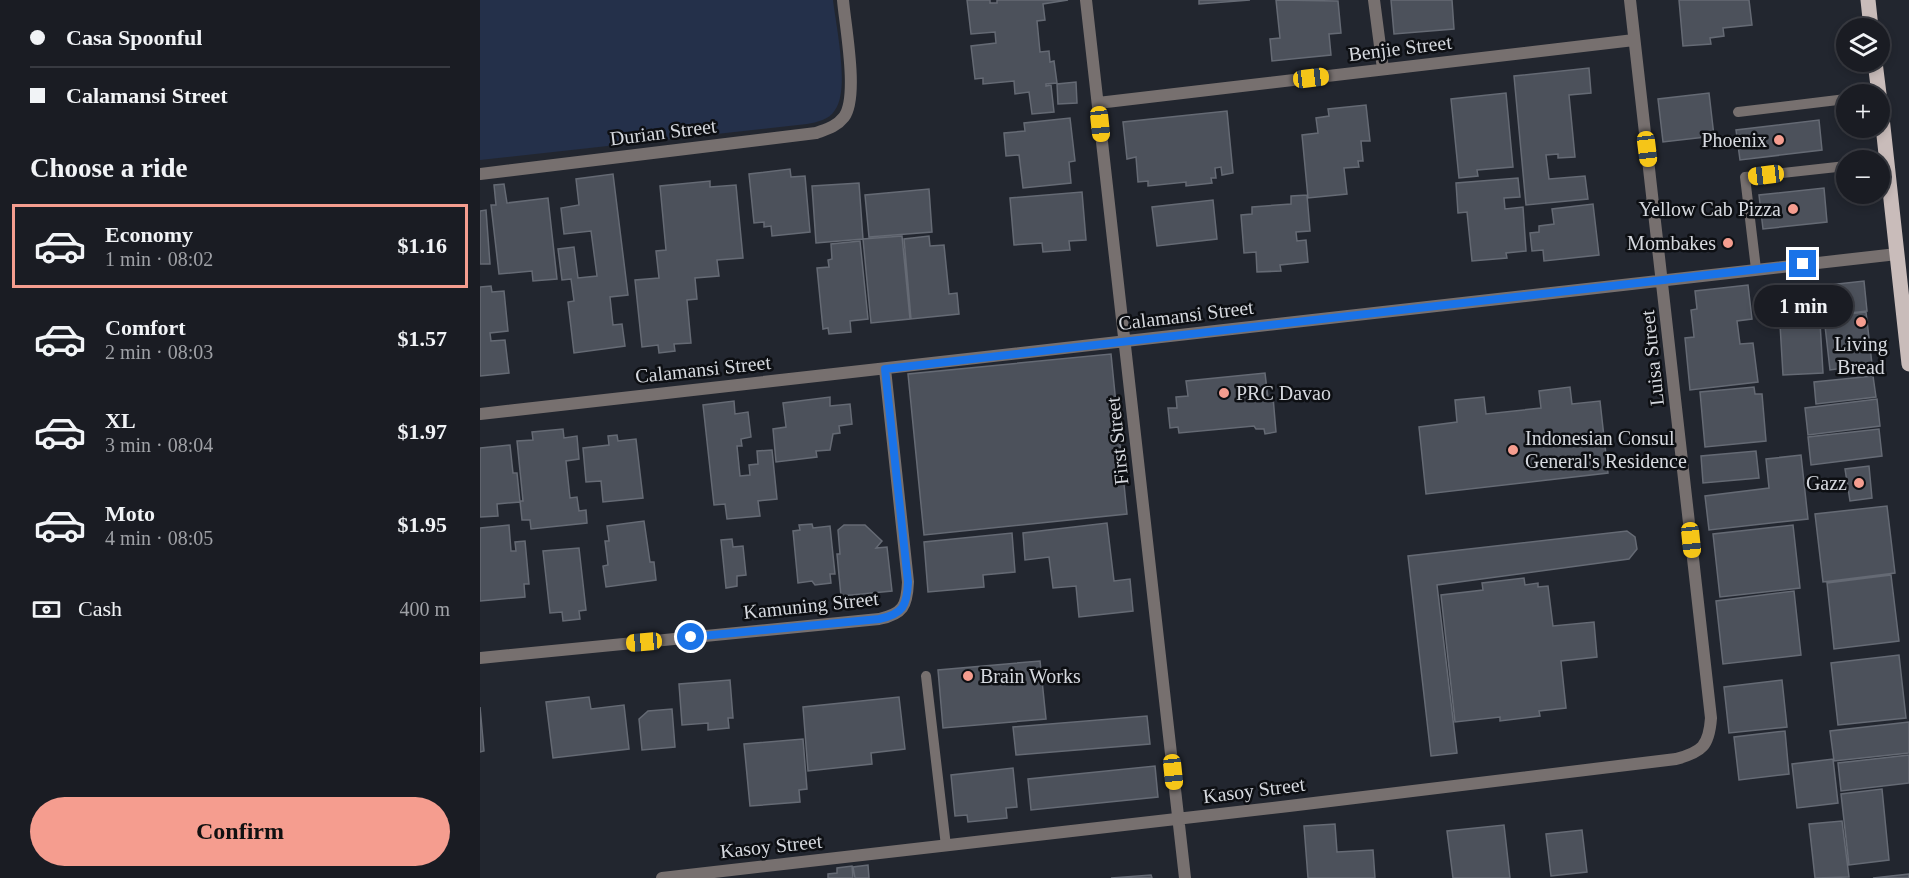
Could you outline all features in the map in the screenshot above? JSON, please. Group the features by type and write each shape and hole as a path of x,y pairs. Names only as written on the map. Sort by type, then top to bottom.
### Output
{"main road":[{"path":"1868,0 1870,18"},
{"path":"1889,204 1909,364"}],"street":[{"name":"Durian Street","path":"480,174 816,133 833,128 845,115 850,96 850,71 843,0"},
{"name":"First Street","path":"1086,0 1185,878"},
{"path":"1374,0 1383,69"},
{"name":"Luisa Street","path":"1630,0 1711,718 1710,735 1704,747"},
{"name":"Benjie Street","path":"1098,103 1634,40"},
{"name":"Calamansi Street","path":"480,414 1897,254"},
{"name":"Kamuning Street","path":"480,658 879,619 892,616 903,609 908,595 908,582 885,369"},
{"name":"Kasoy Street","path":"662,878 1676,759 1691,755 1704,747"}],"lane":[{"path":"1738,112 1836,100"},
{"path":"1756,270 1745,177 1836,167"},
{"path":"926,676 946,846"}],"shaded area":[{"path":"480,0 833,0 842,73 839,101 830,116 807,124 480,160"}],"building":[{"path":"967,0 990,0 990,3 997,3 997,0 1068,0 1043,4 1045,20 1037,21 1040,52 1049,51 1050,62 1054,61 1057,83 1046,84 1046,86 1051,85 1054,112 1032,114 1029,92 1015,94 1014,81 983,84 983,78 975,79 971,46 996,43 995,32 971,34"},
{"path":"1199,0 1250,0 1199,4"},
{"path":"1276,0 1338,1 1341,33 1329,34 1331,55 1272,61 1270,39 1280,38"},
{"path":"1391,0 1452,0 1454,29 1394,34"},
{"path":"1679,0 1749,0 1752,25 1723,28 1724,36 1710,38 1711,44 1683,46"},
{"path":"1589,68 1591,93 1569,95 1575,157 1558,158 1558,154 1546,155 1549,179 1585,176 1588,199 1526,205 1514,76"},
{"path":"1076,82 1077,103 1058,104 1057,84"},
{"path":"1506,93 1513,167 1477,170 1478,176 1459,178 1451,99"},
{"path":"1709,93 1714,136 1663,142 1658,99"},
{"path":"1366,105 1370,141 1361,141 1363,161 1358,161 1359,167 1344,168 1347,194 1308,198 1302,135 1318,133 1316,118 1329,116 1328,109"},
{"path":"1227,111 1233,173 1222,175 1221,167 1215,168 1216,178 1211,178 1212,183 1186,186 1186,182 1148,186 1148,181 1138,182 1136,157 1127,159 1123,122"},
{"path":"1070,118 1075,161 1069,162 1071,183 1023,188 1019,155 1006,156 1004,133 1025,131 1024,123"},
{"name":"Phoenix","path":"1819,120 1822,150 1740,160 1736,130"},
{"path":"790,169 791,177 805,176 810,232 772,236 771,226 764,227 764,222 754,223 749,174"},
{"path":"613,174 628,295 610,297 613,325 622,324 625,346 574,353 568,302 574,301 571,279 562,280 558,249 574,247 578,278 597,276 591,231 564,234 561,208 579,205 576,179"},
{"path":"1518,178 1520,197 1504,198 1505,209 1523,207 1526,251 1506,253 1507,258 1472,261 1467,212 1458,213 1456,183"},
{"path":"710,181 710,187 736,185 743,258 717,260 719,276 695,278 697,299 687,300 691,343 674,344 675,351 659,353 658,345 642,347 635,280 659,278 656,251 666,250 660,186"},
{"path":"859,183 863,239 816,243 812,186"},
{"path":"504,184 507,203 548,198 557,279 533,281 532,271 499,274 491,205 496,205 494,185"},
{"name":"Yellow Cab Pizza","path":"1824,188 1827,222 1763,229 1759,195"},
{"path":"929,189 932,232 869,237 865,195"},
{"path":"1082,192 1086,240 1069,241 1070,250 1043,252 1042,243 1014,245 1010,198"},
{"path":"1307,195 1310,231 1296,232 1297,241 1306,240 1308,262 1280,265 1281,271 1257,272 1256,252 1244,253 1241,215 1252,214 1252,207 1291,204 1291,196"},
{"path":"1213,200 1217,239 1157,246 1152,207"},
{"path":"1593,204 1599,255 1544,261 1543,250 1532,251 1530,233 1539,232 1539,226 1554,224 1552,209"},
{"path":"486,210 490,264 480,264 480,211"},
{"path":"902,236 910,319 871,323 863,239"},
{"path":"929,236 930,246 944,245 949,294 957,293 959,314 911,319 904,239"},
{"path":"860,241 868,319 850,321 851,332 829,334 828,328 823,329 817,268 829,267 828,260 832,259 831,244"},
{"path":"1864,281 1867,311 1823,316 1820,286"},
{"path":"1748,285 1752,319 1737,321 1740,344 1753,343 1758,382 1690,390 1685,338 1694,337 1691,310 1697,309 1695,291"},
{"path":"491,286 492,292 504,291 508,331 490,333 491,341 505,340 509,373 480,376 480,287"},
{"path":"1818,288 1823,373 1783,375 1778,291"},
{"path":"1866,312 1872,364 1830,370 1824,317"},
{"path":"1111,354 1127,514 924,535 908,374"},
{"path":"1265,373 1268,398 1273,397 1276,432 1265,434 1264,429 1256,429 1254,426 1179,433 1178,427 1170,428 1168,408 1177,408 1176,397 1188,396 1186,381"},
{"path":"1873,376 1876,397 1816,404 1814,382"},
{"name":"Indonesian Consul General's Residence","path":"1570,387 1572,404 1600,401 1608,473 1426,494 1419,427 1457,422 1455,400 1484,397 1486,414 1541,408 1539,391"},
{"path":"1754,387 1755,394 1762,394 1766,441 1705,447 1700,392"},
{"path":"830,397 830,406 850,404 852,424 839,426 840,433 833,434 830,450 816,451 817,457 776,462 773,429 786,427 783,403"},
{"path":"1877,399 1880,426 1808,435 1805,408"},
{"path":"734,401 735,414 748,412 751,437 741,439 742,446 737,446 740,476 750,475 749,465 758,464 757,451 772,450 777,499 758,501 760,516 727,519 725,504 714,505 703,405"},
{"path":"563,429 564,438 577,436 579,459 566,461 570,498 577,497 579,511 586,510 587,523 531,529 530,520 522,520 520,501 523,501 517,441 533,440 532,432"},
{"path":"1879,429 1882,456 1811,465 1808,437"},
{"path":"617,435 618,441 636,439 643,498 603,502 601,481 586,482 583,448 609,445 608,436"},
{"path":"510,445 513,473 517,473 520,502 497,504 498,516 480,517 480,448"},
{"path":"1756,451 1759,478 1703,483 1701,456"},
{"path":"1801,455 1808,519 1709,530 1705,496 1769,488 1766,459"},
{"name":"Gazz","path":"1869,466 1872,498 1850,501 1845,469"},
{"path":"1887,506 1895,573 1823,582 1815,514"},
{"path":"644,521 650,562 654,562 656,580 606,587 603,566 608,565 605,541 609,541 607,526"},
{"path":"1107,523 1114,581 1130,579 1133,611 1079,617 1076,586 1053,588 1049,557 1025,560 1023,533"},
{"path":"812,524 813,528 830,526 835,574 830,574 831,583 815,585 812,581 798,583 793,531 800,530 799,525"},
{"path":"509,525 511,551 516,551 515,542 525,541 529,584 524,584 525,597 480,601 480,528"},
{"path":"844,525 865,525 882,541 876,548 887,547 892,591 841,596 837,554 840,554 838,530"},
{"path":"1793,525 1800,588 1720,597 1713,534"},
{"path":"1627,531 1635,537 1637,549 1629,559 1437,585 1457,753 1431,756 1408,556"},
{"path":"1012,533 1015,572 983,575 984,587 928,592 924,542"},
{"path":"732,539 733,547 743,546 746,575 737,576 737,586 726,588 721,540"},
{"path":"579,548 586,610 579,611 580,619 563,621 562,612 550,613 543,551"},
{"path":"1891,575 1899,641 1834,649 1827,583"},
{"path":"1524,578 1525,585 1538,583 1538,587 1548,586 1553,626 1594,622 1597,657 1561,661 1566,708 1539,711 1540,716 1500,721 1500,717 1455,722 1441,595 1483,590 1482,583"},
{"path":"1794,591 1801,655 1723,664 1716,601"},
{"path":"1899,655 1906,718 1838,725 1831,663"},
{"path":"1040,661 1046,719 943,728 938,670"},
{"path":"730,680 733,718 728,718 729,728 708,730 708,723 682,725 679,684"},
{"path":"1782,680 1787,727 1729,733 1724,687"},
{"path":"589,697 591,709 624,705 629,749 553,758 546,702"},
{"path":"899,697 905,749 871,753 872,764 808,771 803,707"},
{"path":"480,707 484,751 480,752"},
{"path":"672,709 675,747 642,750 639,719 648,711"},
{"path":"1147,716 1150,744 1016,755 1013,727"},
{"path":"1909,722 1909,753 1834,761 1830,731"},
{"path":"1785,731 1789,774 1739,780 1734,737"},
{"path":"803,739 807,789 799,790 800,802 750,806 744,744"},
{"path":"1909,755 1909,783 1841,791 1838,763"},
{"path":"1833,759 1838,803 1797,808 1792,764"},
{"path":"1155,766 1158,797 1031,810 1028,779"},
{"path":"1013,768 1017,807 1006,808 1007,818 968,822 967,815 955,816 951,775"},
{"path":"1882,789 1889,860 1849,865 1841,794"},
{"path":"1842,821 1849,877 1815,878 1809,824"},
{"path":"1335,824 1337,852 1373,850 1375,878 1308,878 1304,826"},
{"path":"1504,825 1510,878 1453,878 1447,831"},
{"path":"1582,830 1587,872 1551,876 1546,834"},
{"path":"868,865 869,878 855,878 853,867"},
{"path":"852,866 853,878 828,878 828,874 837,873 837,868"},
{"path":"1909,874 1909,878 1873,878"},
{"path":"1151,875 1152,878 1111,878"}],"place":[{"name":"Phoenix","path":"1779,140"},
{"name":"Yellow Cab Pizza","path":"1793,209"},
{"name":"Mombakes","path":"1728,243"},
{"name":"Living Bread","path":"1861,322"},
{"name":"PRC Davao","path":"1224,393"},
{"name":"Indonesian Consul General's Residence","path":"1513,450"},
{"name":"Gazz","path":"1859,483"},
{"name":"Brain Works","path":"968,676"}],"route":[{"path":"691,637 879,619 892,616 903,609 908,595 908,582 885,369 1803,264"}]}
